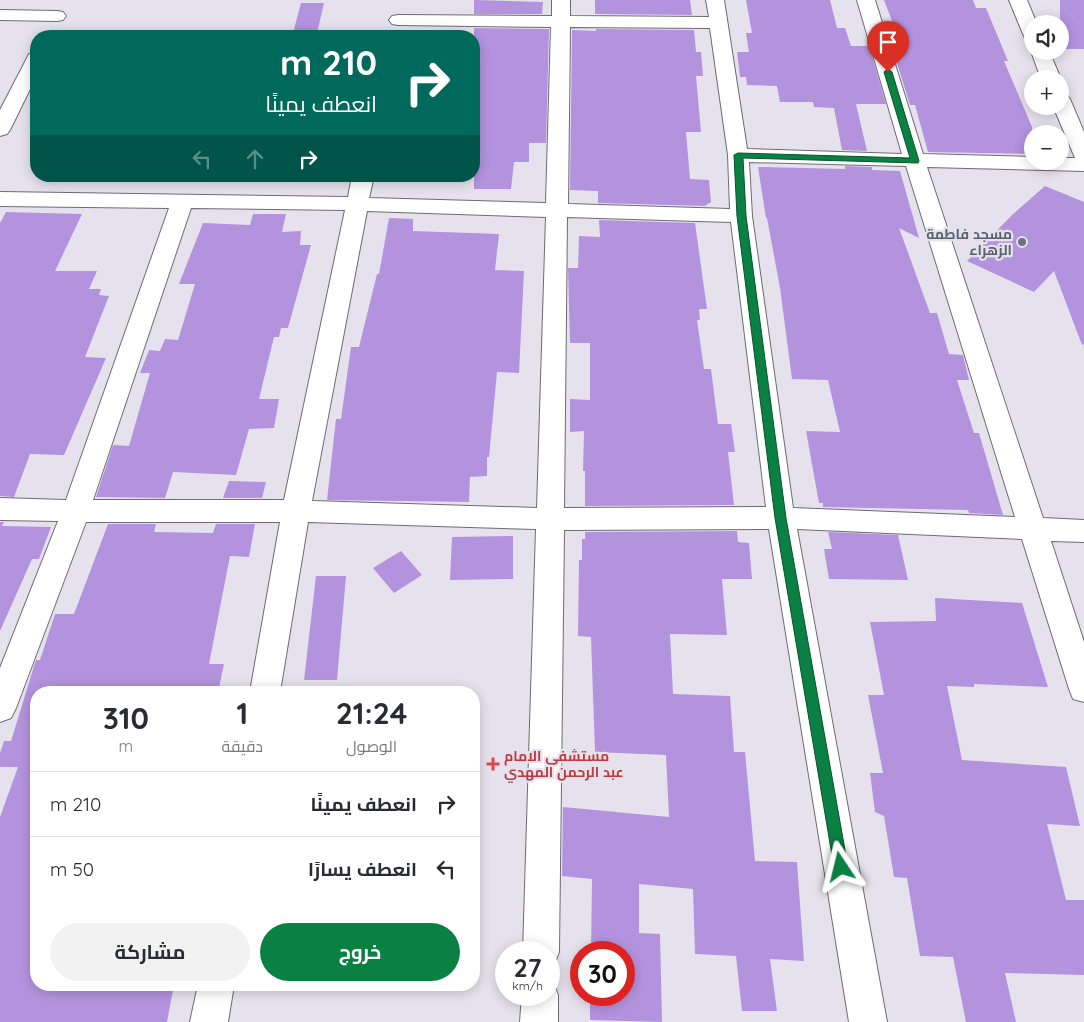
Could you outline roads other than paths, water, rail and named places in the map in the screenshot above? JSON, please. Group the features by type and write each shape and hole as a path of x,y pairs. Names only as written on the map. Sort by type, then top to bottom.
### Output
{"street":[{"path":"50,30 66,0"},
{"path":"403,0 396,28 561,11 717,11 738,155 741,216 781,518 868,1022"},
{"path":"866,0 915,161 1084,689"},
{"path":"1018,0 1024,15"},
{"path":"541,941 561,11"},
{"path":"0,15 57,16"},
{"path":"0,130 30,70"},
{"path":"1067,115 1084,156"},
{"path":"738,155 1084,165"},
{"path":"266,686 296,511 362,182"},
{"path":"0,199 356,204 741,216"},
{"path":"0,708 76,511 182,203"},
{"path":"0,509 296,511 550,519 781,518 1084,531"},
{"path":"209,1022 215,991"},
{"path":"539,1022 540,1006"}],"place":[{"name":"مسجد فاطمة الزهراء","path":"1022,242"},
{"name":"مستشفى الامام عبد الرحمن المهدي","path":"493,764"}]}
